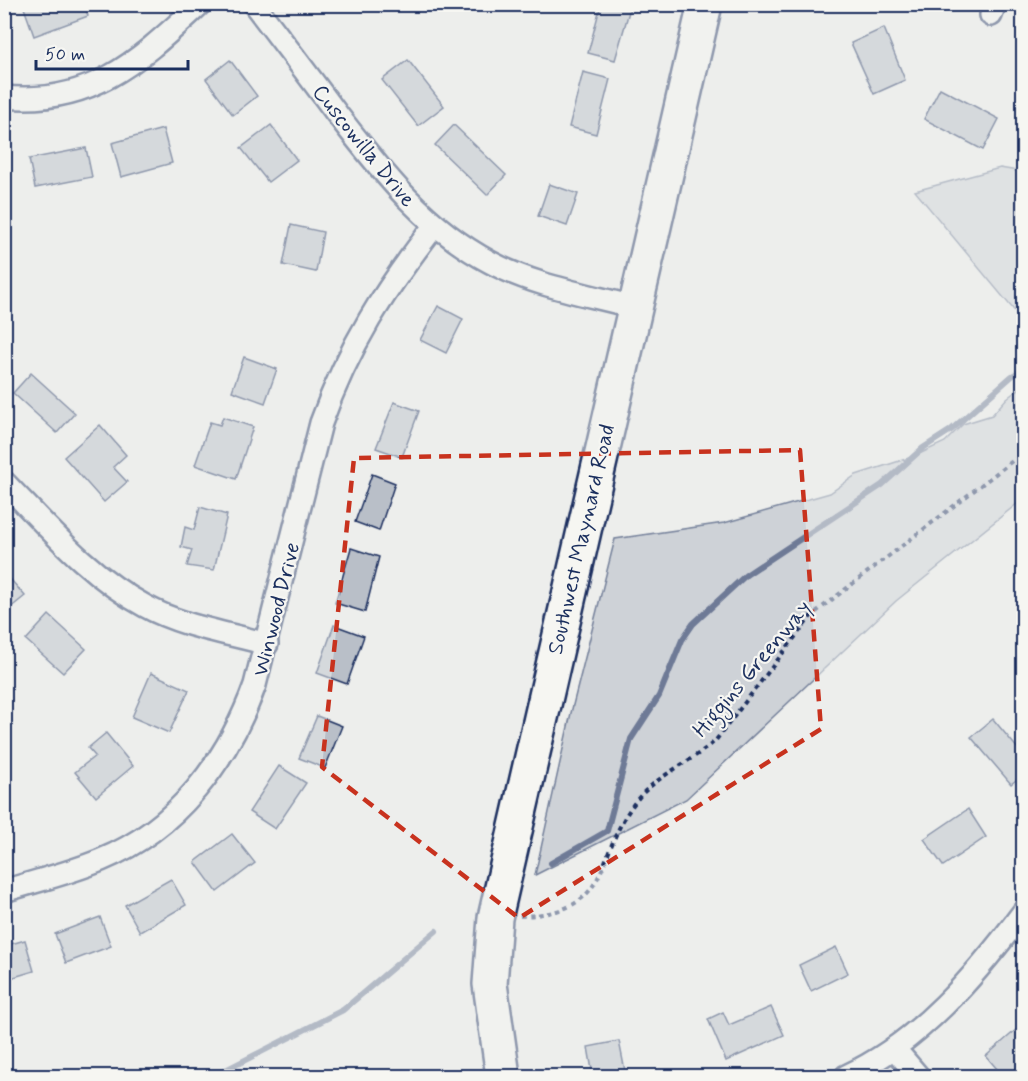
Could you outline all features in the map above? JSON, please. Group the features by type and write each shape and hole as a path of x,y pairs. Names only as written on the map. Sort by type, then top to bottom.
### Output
{"main road":[{"name":"Southwest Maynard Road","path":"503,1077 490,984 495,918 705,4"}],"street":[{"path":"4,97 46,97 93,87 130,66 200,4"},
{"name":"Cuscowilla Drive","path":"254,4 387,179 435,225 490,262 522,276 548,286 634,307"},
{"name":"Winwood Drive","path":"4,891 101,861 139,839 177,811 211,771 243,718 267,644 321,423 336,382 348,356 393,281 435,225"},
{"path":"4,482 94,571 145,607 174,619 267,644"},
{"path":"846,1077 894,1048 941,1010 1023,911"},
{"path":"894,1048 918,1077"}],"path":[{"name":"Higgins Greenway","path":"495,918 549,915 574,904 584,896 610,856 623,822 636,801 653,784 697,757 716,740 812,615 1023,452"}],"highlighted area":[{"path":"800,450 821,729 519,918 322,767 354,458"}],"shaded area":[{"path":"1000,168 1023,172 1023,321 915,191"},
{"path":"1023,386 1023,499 896,601 686,799 535,875 571,713 615,539 724,523 830,493 856,475 915,456 945,442 963,424 992,415 1007,398"}],"building":[{"path":"84,4 88,16 34,36 23,5"},
{"path":"601,4 630,8 615,60 588,53"},
{"path":"884,28 905,80 874,94 851,43"},
{"path":"230,60 257,96 233,115 206,79"},
{"path":"408,60 444,106 418,126 382,80"},
{"path":"583,72 610,79 596,134 569,127"},
{"path":"940,88 999,119 983,150 924,119"},
{"path":"271,125 297,160 268,182 241,148"},
{"path":"454,125 506,175 487,195 435,145"},
{"path":"163,129 172,163 121,177 112,143"},
{"path":"86,148 92,177 35,188 29,159"},
{"path":"549,184 578,194 567,226 538,216"},
{"path":"291,225 323,232 316,272 283,265"},
{"path":"438,306 463,319 446,353 420,340"},
{"path":"244,357 277,369 265,403 232,391"},
{"path":"31,373 75,413 57,433 13,393"},
{"path":"394,402 419,411 402,457 376,448"},
{"path":"223,417 253,427 236,479 195,465 210,422 220,425"},
{"path":"100,425 126,455 113,467 127,482 104,502 64,457"},
{"path":"372,474 395,483 379,531 355,522"},
{"path":"200,507 227,515 214,570 187,566 192,550 181,547 185,527 194,530"},
{"path":"351,548 379,557 365,612 335,603"},
{"path":"4,572 25,596 4,613"},
{"path":"49,615 86,649 63,673 26,640"},
{"path":"334,625 364,636 347,684 317,673"},
{"path":"151,673 189,690 169,733 132,717"},
{"path":"317,716 342,726 325,768 299,758"},
{"path":"993,719 1024,756 1024,774 1011,784 971,737"},
{"path":"106,733 133,766 96,797 75,772 95,756 88,748"},
{"path":"279,766 306,783 275,829 249,812"},
{"path":"968,809 986,837 943,866 924,839"},
{"path":"232,834 255,863 217,892 195,862"},
{"path":"171,879 186,905 140,932 125,905"},
{"path":"100,917 111,946 66,963 55,934"},
{"path":"25,940 34,971 4,980 4,946"},
{"path":"836,947 848,973 811,991 799,965"},
{"path":"771,1007 784,1035 726,1061 708,1019 723,1012 729,1025"},
{"path":"1017,1029 1024,1037 1024,1076 1003,1076 986,1056"},
{"path":"619,1041 626,1076 593,1076 588,1047"}],"waterway":[{"path":"551,863 607,831 631,739 659,696 682,640 693,624 746,575 882,485 923,448 951,430 1012,376 1024,369"},
{"path":"214,1076 343,1010 436,931"}]}
